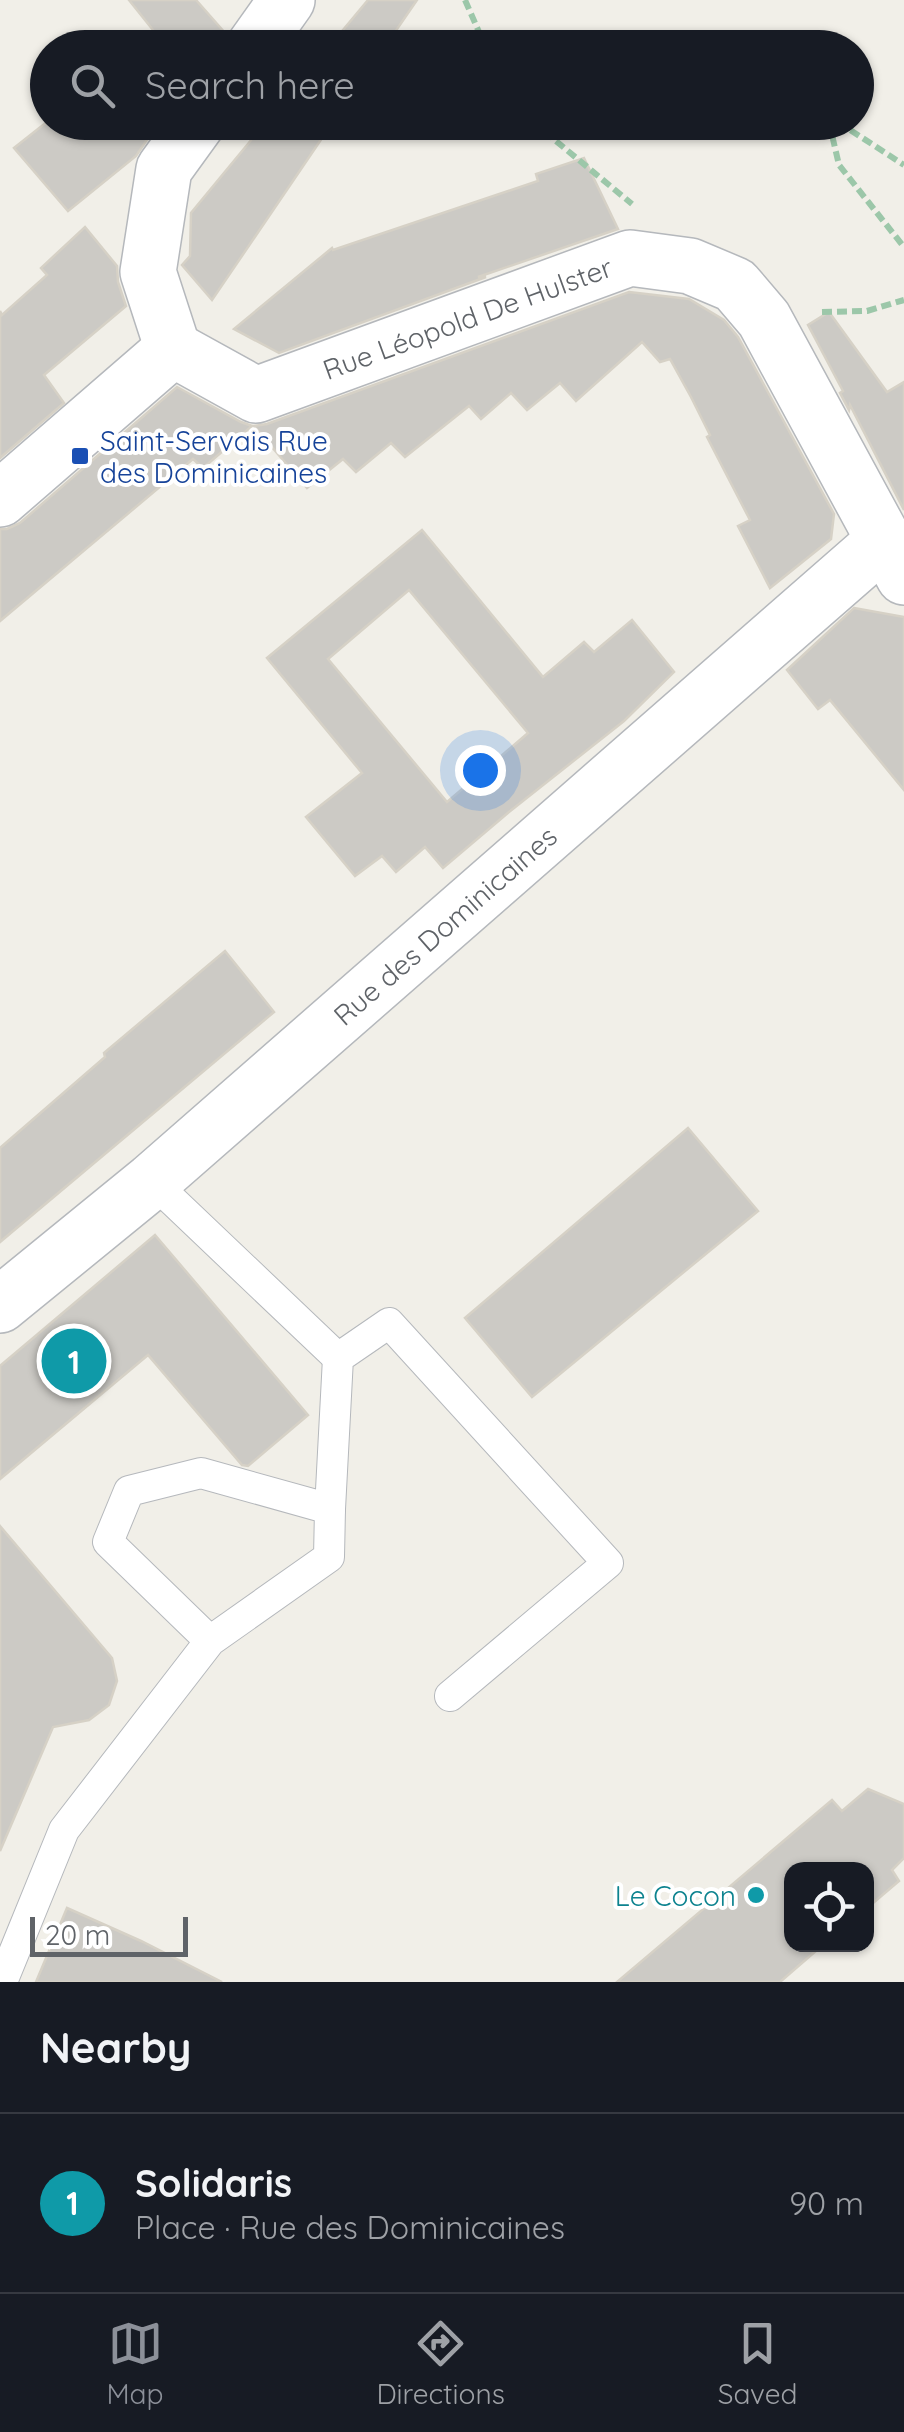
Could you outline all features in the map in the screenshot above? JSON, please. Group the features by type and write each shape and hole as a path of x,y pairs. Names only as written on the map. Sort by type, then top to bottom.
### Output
{"street":[{"path":"265,30 287,0"},
{"path":"0,499 174,349 148,272 164,169 185,140"},
{"name":"Rue Léopold De Hulster","path":"174,349 256,394 630,258 690,266 735,285 764,319 895,558"},
{"name":"Rue des Dominicaines","path":"0,1306 895,558"}],"lane":[{"path":"2,1982 64,1830 210,1640 328,1557 338,1358 152,1181"},
{"path":"338,1358 389,1323 608,1564 450,1696"},
{"path":"210,1640 108,1542 129,1491 202,1473 330,1509"}],"path":[{"path":"465,0 478,30"},
{"path":"554,140 636,207"},
{"path":"833,140 839,165 904,247"},
{"path":"865,140 904,166"},
{"path":"764,319 866,311 904,300"}],"building":[{"path":"129,0 196,0 222,30 153,30"},
{"path":"368,0 417,0 396,30 343,30"},
{"path":"30,135 30,140 147,140 136,156 68,211 14,148"},
{"path":"251,140 321,140 212,300 182,265 190,256 191,213"},
{"path":"584,158 618,229 478,277 486,277 279,353 234,329 332,248 538,181 536,174"},
{"path":"85,227 117,266 126,306 44,375 64,403 0,458 0,311 2,315 47,275 41,268"},
{"path":"629,292 689,299 724,320 738,337 834,514 831,539 770,588 738,526 750,520 691,397 670,359 660,362 642,342 576,401 560,383 527,410 511,393 481,419 469,406 405,457 391,443 356,472 343,459 307,488 254,426 267,424"},
{"path":"829,312 887,392 904,382 904,510 808,325"},
{"path":"177,387 252,426 203,468 193,459 0,621 0,529 20,523"},
{"path":"422,530 543,677 584,642 594,652 632,620 674,672 624,721 443,868 425,847 396,872 382,856 355,876 306,817 362,773 267,658","holes":["409,590 528,733 447,802 328,659"]},
{"path":"854,608 904,617 904,790 830,700 818,709 787,670"},
{"path":"225,951 274,1012 0,1242 0,1148"},
{"path":"688,1128 758,1211 532,1397 465,1318"},
{"path":"155,1235 308,1415 248,1466 242,1465 148,1355 0,1479 0,1366"},
{"path":"0,1526 112,1658 117,1681 109,1705 89,1720 53,1727 0,1851"},
{"name":"Le Cocon","path":"868,1789 904,1804 904,1858 892,1870 899,1881 874,1902 874,1862 784,1862 784,1952 815,1952 780,1982 617,1982 832,1800 842,1811"},
{"path":"67,1908 141,1941 222,1982 36,1982"}],"place":[{"name":"Saint-Servais Rue des Dominicaines","path":"80,456"},
{"name":"Solidaris","path":"74,1361"},
{"name":"Le Cocon","path":"756,1895"}]}
